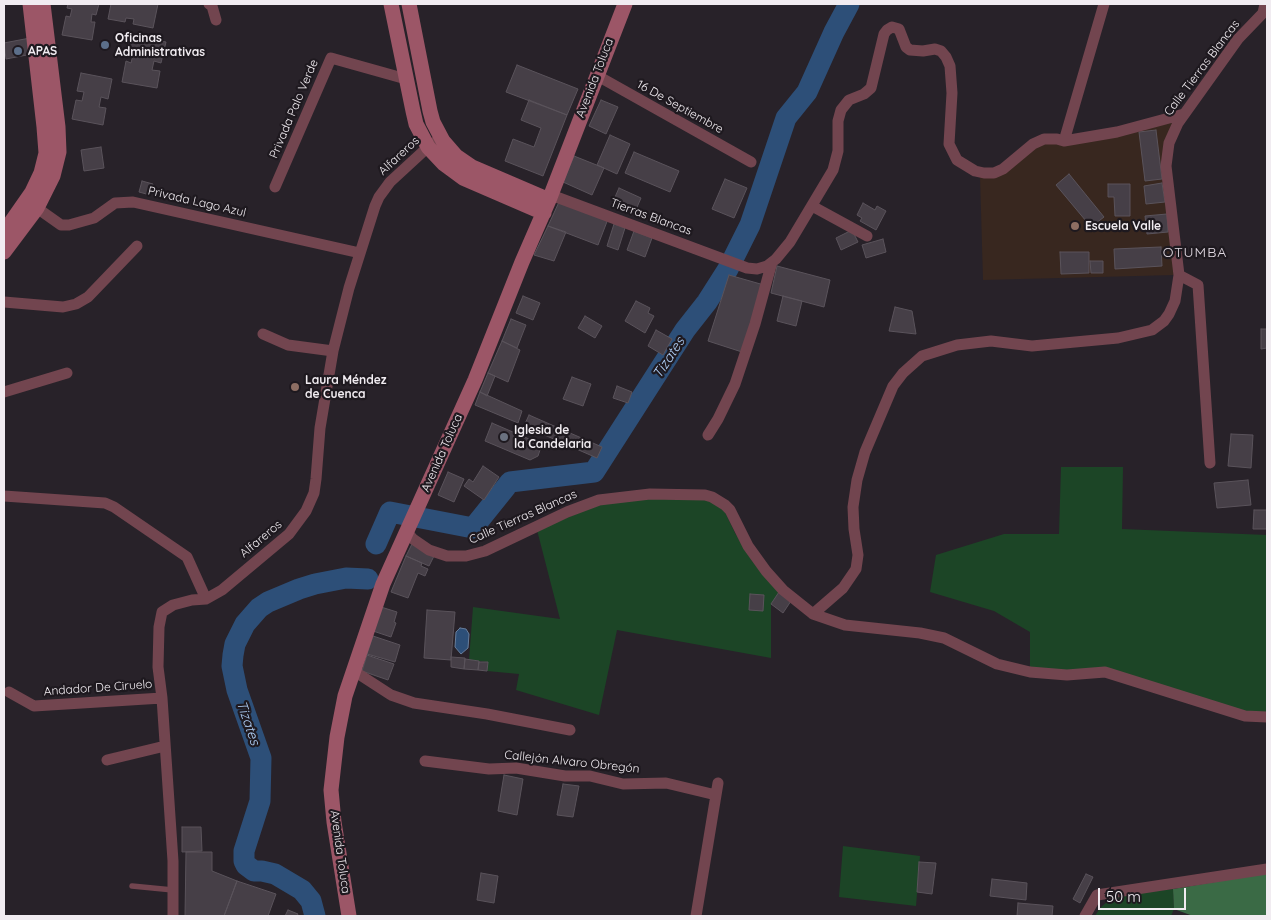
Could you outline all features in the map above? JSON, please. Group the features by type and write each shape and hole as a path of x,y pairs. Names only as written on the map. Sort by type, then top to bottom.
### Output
{"main road":[{"path":"4,232 32,192 41,172 46,153 30,4"},
{"path":"4,252 37,208 53,176 59,152 58,127 43,4"},
{"path":"391,4 416,124 428,146 444,164 463,178 548,203"},
{"path":"409,4 427,99 433,122 442,138 456,156 472,167 548,203"},
{"name":"Avenida Toluca","path":"349,916 334,822 331,790 337,737 345,696 382,584 475,380 522,262 548,203 625,4"}],"street":[{"path":"209,4 212,6 216,20"},
{"path":"1064,141 1104,4"},
{"name":"Calle Tierras Blancas","path":"411,522 413,539 429,550 447,556 466,556 485,551 567,512 599,500 650,494 705,495 712,497 730,510 748,546 766,571 784,590 813,614 843,588 856,569 858,554 853,512 857,480 865,452 893,386 903,373 922,356 957,345 990,341 1032,346 1118,338 1146,333 1158,327 1169,314 1175,301 1179,275 1166,166 1169,143 1173,132 1184,114 1238,39 1263,13 1265,4"},
{"path":"708,435 735,384 755,324 772,262 783,251 833,170 838,151 838,121 841,110 850,100 871,88 884,34 892,27 899,29 906,48 916,51 939,50 949,61 952,93 949,144 953,155 962,164 975,171 994,173 1003,169 1038,141 1051,138 1064,141 1117,132 1184,114"},
{"name":"Privada Palo Verde","path":"275,187 330,58 406,79"},
{"name":"16 De Septiembre","path":"596,75 751,162"},
{"name":"Alfareros","path":"173,916 173,861 162,698 158,667 159,627 162,612 173,605 192,600 206,599 222,590 296,528 314,493 320,428 333,351 360,253 376,206 384,189 428,146 442,138"},
{"name":"Privada Lago Azul","path":"37,208 61,225 69,225 94,218 115,203 133,202 360,253"},
{"name":"Tierras Blancas","path":"548,203 723,258 752,269 757,269 772,262"},
{"path":"812,206 867,236"},
{"path":"4,302 63,307 76,304 88,297 137,246"},
{"path":"1179,275 1198,285 1210,463"},
{"path":"263,334 288,345 333,351"},
{"path":"4,392 67,373"},
{"path":"4,496 105,503 114,507 187,558 206,599"},
{"path":"813,614 845,625 920,633 944,638 997,664 1030,672 1067,675 1105,672 1245,716 1267,717"},
{"path":"354,671 390,695 414,703 570,730"},
{"name":"Andador De Ciruelo","path":"9,692 34,706 162,698"},
{"path":"107,760 165,746"},
{"name":"Callejón Alvaro Obregón","path":"425,761 489,769 516,768 565,776 590,776 623,784 666,783 717,789 696,916"},
{"path":"1085,916 1096,895 1267,868"}],"lane":[{"path":"132,886 173,890"}],"shaded area":[{"name":"Escuela Valle","path":"1181,116 1170,131 1175,275 983,280 980,176 1035,146"}],"green space":[{"path":"1061,467 1123,467 1122,529 1267,535 1267,713 1245,713 1105,668 1066,671 1030,669 1030,632 994,611 930,592 936,555 1004,534 1059,534"},
{"path":"650,497 710,500 725,512 752,561 779,592 771,605 771,658 617,630 599,715 516,690 519,674 487,671 488,662 469,660 473,607 560,619 537,530 600,504"},
{"path":"843,846 920,856 916,906 839,897"},
{"path":"1267,873 1267,916 1193,916 1174,909 1173,889"},
{"path":"1173,889 1174,909 1171,916 1095,916 1100,908 1114,896"}],"water":[{"path":"460,628 466,629 469,634 468,648 461,654 455,647 456,632"}],"building":[{"path":"68,4 99,4 96,15 92,14 91,22 95,22 92,40 62,35 66,16 70,17 72,9 67,8"},
{"path":"111,4 158,4 153,28 133,24 134,19 126,18 125,22 108,19"},
{"path":"131,35 166,42 161,63 154,61 152,70 160,71 157,88 122,82 126,61 131,63 133,55 127,54"},
{"name":"APAS","path":"30,38 32,54 6,59 4,43"},
{"path":"517,65 578,89 567,115 506,92"},
{"path":"81,73 112,79 108,99 101,97 99,107 106,108 103,125 72,119 76,100 82,101 84,92 77,91"},
{"path":"529,100 567,115 543,176 505,161 513,139 534,147 541,128 521,120"},
{"path":"601,100 618,107 606,134 589,126"},
{"path":"1156,130 1162,179 1145,181 1139,132"},
{"path":"610,135 630,144 617,174 597,165"},
{"path":"101,147 104,168 84,171 81,150"},
{"path":"634,152 679,171 670,192 625,173"},
{"path":"574,156 604,168 592,195 563,182"},
{"path":"1069,174 1104,217 1091,227 1056,185"},
{"path":"725,179 747,188 734,218 712,209"},
{"path":"142,181 153,184 150,195 139,192"},
{"path":"1162,183 1165,202 1146,204 1144,186"},
{"path":"1108,184 1130,184 1130,216 1115,216 1114,197 1108,197"},
{"path":"619,188 641,198 634,214 612,204"},
{"path":"559,202 608,219 598,245 548,226"},
{"path":"863,203 875,210 877,206 886,211 876,230 860,221 862,218 857,215"},
{"path":"1167,214 1168,232 1147,234 1145,216"},
{"path":"614,224 625,228 618,250 607,246"},
{"path":"548,226 566,232 554,261 534,255"},
{"path":"852,230 858,242 841,250 836,238"},
{"path":"634,231 652,238 645,257 627,250"},
{"path":"883,239 886,252 866,258 862,245"},
{"path":"1161,247 1162,266 1115,269 1114,249"},
{"path":"1060,252 1089,252 1089,273 1061,274"},
{"path":"1090,261 1103,261 1103,273 1091,273"},
{"path":"777,266 830,280 824,307 771,293"},
{"path":"729,275 764,285 742,352 708,341"},
{"path":"523,296 540,303 533,320 516,313"},
{"path":"783,296 802,301 796,326 777,321"},
{"path":"636,301 650,308 648,313 654,316 645,333 625,321"},
{"path":"895,307 912,311 916,334 889,331"},
{"path":"585,316 602,326 595,338 578,328"},
{"path":"511,319 526,325 517,348 502,341"},
{"path":"1261,329 1267,329 1267,348 1261,349"},
{"path":"656,330 672,339 663,355 648,346"},
{"path":"502,341 520,350 508,382 488,373"},
{"path":"488,373 495,376 487,396 480,392"},
{"path":"572,377 591,384 583,406 563,399"},
{"path":"617,386 632,392 628,403 613,398"},
{"path":"480,392 522,411 518,423 475,405"},
{"path":"529,415 602,447 597,458 524,426"},
{"path":"492,423 536,442 540,450 538,456 530,460 485,441"},
{"path":"1231,434 1253,435 1251,468 1228,466"},
{"path":"483,466 499,477 484,500 464,486 469,479 473,482"},
{"path":"448,472 464,479 454,502 438,495"},
{"path":"1248,480 1251,505 1217,508 1214,483"},
{"path":"1254,510 1267,510 1267,529 1253,529"},
{"path":"412,544 434,556 429,566 406,556"},
{"path":"406,556 422,563 421,566 428,569 425,576 418,573 408,598 391,592"},
{"path":"779,592 791,601 783,613 771,604"},
{"path":"750,594 764,595 763,611 749,610"},
{"path":"381,607 397,612 394,622 396,623 391,637 373,631"},
{"path":"427,610 455,612 451,660 424,658"},
{"path":"373,636 400,645 395,662 367,654"},
{"path":"367,655 394,664 388,680 362,671"},
{"path":"451,657 465,658 464,669 451,667"},
{"path":"465,659 479,661 478,670 464,669"},
{"path":"479,662 488,662 487,671 478,670"},
{"path":"504,775 523,779 517,815 498,811"},
{"path":"563,784 579,786 573,817 557,815"},
{"path":"182,827 201,827 202,851 182,852"},
{"path":"186,852 212,852 212,871 237,881 224,916 185,916"},
{"path":"919,862 936,863 932,894 917,892"},
{"path":"481,873 498,876 494,903 477,900"},
{"path":"1086,874 1093,877 1080,903 1073,899"},
{"path":"992,879 1027,883 1026,900 990,896"},
{"path":"237,881 276,894 268,916 224,916"},
{"path":"1018,903 1053,906 1052,916 1017,916"},
{"path":"288,910 298,914 297,916 285,916"}],"waterway":[{"name":"Tizates","path":"376,544 390,512 473,528 510,482 594,472 685,330 707,302 728,269 750,225 786,118 807,92 849,4"},
{"name":"Tizates","path":"315,916 311,901 302,890 275,874 254,871 244,861 244,851 260,801 261,758 237,690 232,666 233,655 235,644 245,624 259,608 268,602 315,584 346,578 368,579"}],"place":[{"name":"Oficinas Administrativas","path":"105,45"},
{"name":"APAS","path":"18,51"},
{"name":"Escuela Valle","path":"1075,226"},
{"name":"Laura Méndez de Cuenca","path":"295,387"},
{"name":"Iglesia de la Candelaria","path":"504,437"}],"district":[{"name":"OTUMBA","path":"1195,253"}]}
